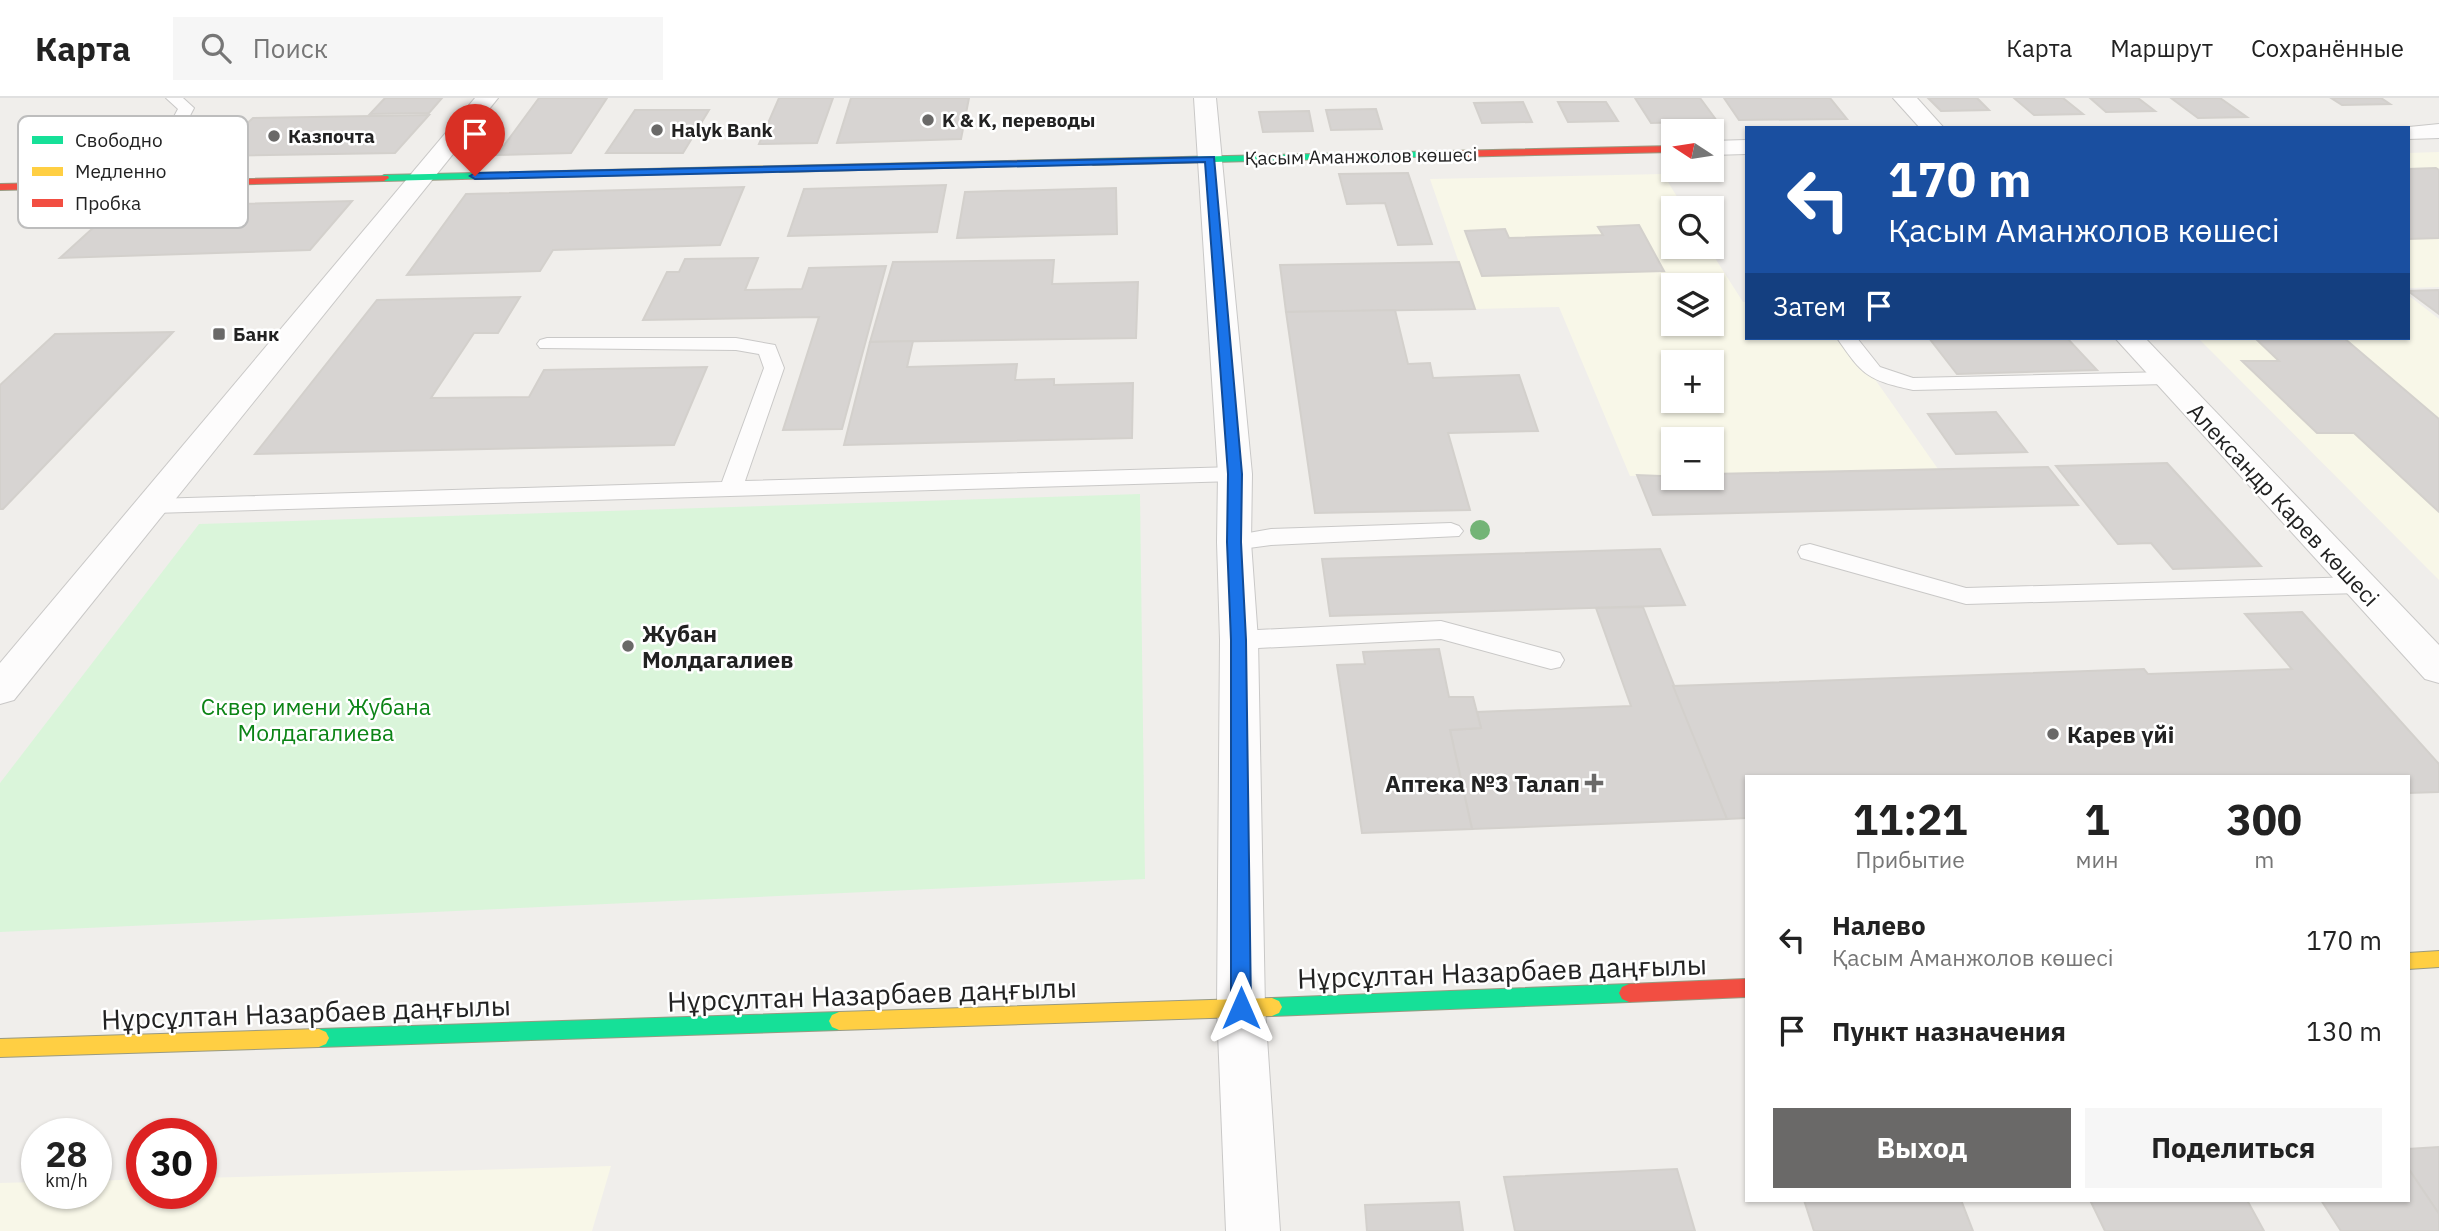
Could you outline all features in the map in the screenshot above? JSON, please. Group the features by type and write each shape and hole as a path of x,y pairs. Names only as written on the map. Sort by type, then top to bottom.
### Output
{"street":[{"path":"0,690 486,98"},
{"path":"1205,98 1235,474 1241,1008 1253,1231"},
{"path":"1904,98 1931,126"},
{"path":"2410,132 2439,131"},
{"path":"1724,148 1745,147"},
{"name":"Қасым Аманжолов көшесі","path":"248,181 1661,149"},
{"name":"Қасым Аманжолов көшесі","path":"0,187 18,187"},
{"name":"Александр Карев көшесі","path":"2131,340 2439,669"},
{"path":"2410,961 2439,959"},
{"name":"Нұрсұлтан Назарбаев даңғылы","path":"0,1048 1241,1008 1745,988"}],"lane":[{"path":"174,98 186,108 182,116"},
{"path":"1848,340 1870,372 1885,379 1913,384 2166,378"},
{"path":"547,344 736,344 768,349 774,368 732,488"},
{"path":"153,506 1235,474"},
{"path":"1234,542 1271,537 1451,531"},
{"path":"1810,552 1966,596 2360,585"},
{"path":"1238,640 1441,630 1551,660"}],"shaded area":[{"path":"2439,152 2439,287 2410,288 2410,153"},
{"path":"1661,174 1661,182 1668,182 1677,196 1661,196 1661,259 1716,259 1745,302 1745,340 1847,340 1938,469 1724,474 1724,427 1661,427 1661,475 1630,476 1559,307 1475,309 1430,179"},
{"path":"2410,297 2439,319 2439,580 2200,340 2410,340"},
{"path":"611,1166 592,1231 0,1231 0,1183 21,1182 21,1209 112,1209 112,1180 126,1180 126,1209 217,1209 217,1178"}],"green space":[{"name":"Сквер имени Жубана Молдагалиева","path":"1140,494 1145,879 0,932 0,783 199,524"}],"building":[{"path":"385,98 442,98 429,113 370,114"},
{"path":"539,98 607,98 571,153 497,155"},
{"path":"779,98 833,98 817,143 759,144"},
{"path":"851,98 969,98 961,139 837,143"},
{"path":"1635,98 1700,98 1716,119 1661,119 1661,123 1651,123"},
{"path":"1724,98 1830,98 1847,119 1739,120"},
{"path":"1928,98 1977,98 1989,110 1941,111"},
{"path":"2014,98 2063,98 2083,114 2034,115"},
{"path":"2090,98 2138,98 2155,111 2106,112"},
{"path":"2171,98 2220,98 2247,117 2198,118"},
{"path":"2331,98 2381,98 2390,104 2342,105"},
{"path":"1523,102 1532,122 1482,123 1474,103"},
{"path":"1558,102 1606,102 1618,121 1568,122"},
{"path":"1376,109 1382,129 1331,130 1326,110"},
{"path":"635,110 709,110 683,153 606,153"},
{"path":"1309,111 1313,131 1263,132 1259,112"},
{"path":"429,115 395,153 248,155 248,123 253,118"},
{"path":"2410,169 2439,170 2439,238 2410,239"},
{"path":"1408,173 1432,244 1398,245 1385,203 1347,204 1339,174"},
{"path":"946,185 937,232 788,236 804,189"},
{"path":"744,187 720,245 553,250 540,271 407,275 466,194"},
{"path":"1116,188 1117,234 957,238 965,192"},
{"path":"352,201 310,250 60,258 93,228 248,228 248,204"},
{"path":"1639,225 1664,271 1482,276 1465,231 1505,229 1509,238 1603,235 1598,227"},
{"path":"758,258 745,290 802,289 809,268 886,266 842,429 783,430 819,317 643,320 667,272 679,272 685,259"},
{"path":"1054,260 1052,284 1138,282 1136,338 870,342 893,262"},
{"path":"1459,262 1475,309 1286,312 1280,265"},
{"path":"2439,290 2439,314 2410,292"},
{"path":"520,297 498,333 474,333 431,398 529,397 544,370 707,367 674,445 255,454 377,300"},
{"path":"1395,310 1408,364 1430,363 1433,378 1519,375 1538,431 1448,433 1470,510 1315,513 1286,312"},
{"path":"173,332 3,509 0,509 0,385 55,334"},
{"path":"1931,340 2069,340 2097,370 1957,374"},
{"path":"2257,340 2346,340 2439,419 2439,512 2354,433 2317,433 2242,361 2279,361"},
{"path":"913,341 907,367 1017,364 1015,380 1054,379 1054,385 1133,383 1132,438 844,445 870,342"},
{"path":"1996,412 2027,452 1956,454 1928,414"},
{"path":"2167,463 2261,566 2173,569 2151,543 2118,544 2056,466"},
{"path":"2048,467 2078,505 1653,515 1637,475 1661,476 1661,490 1724,490 1724,474"},
{"path":"1660,549 1685,605 1330,616 1322,559"},
{"path":"1643,607 1727,819 1472,829 1450,730 1481,728 1477,712 1631,706 1596,608"},
{"name":"Карев үйі","path":"2302,612 2439,764 2439,792 2410,793 2410,775 1745,775 1745,818 1727,819 1673,686 2144,669 2148,674 2292,669 2245,614"},
{"path":"1439,649 1449,697 1473,697 1481,728 1450,730 1472,829 1362,833 1337,665 1365,664 1363,652"},
{"path":"2439,1147 2439,1214 2410,1171 2410,1149"},
{"path":"1677,1169 1695,1231 1515,1231 1504,1177"},
{"path":"2410,1171 2439,1214 2439,1231 2341,1231 2322,1202 2410,1202"},
{"path":"1459,1202 1463,1231 1367,1231 1365,1205"},
{"path":"1805,1202 1962,1202 1973,1231 1814,1231"},
{"path":"2091,1202 2248,1202 2264,1231 2105,1231"}],"traffic: fast":[{"path":"1093,162 1448,154"},
{"path":"384,178 780,169"},
{"path":"1272,1007 1629,993"},
{"path":"319,1038 839,1021"}],"traffic: slow":[{"path":"2410,961 2439,959"},
{"path":"839,1021 1272,1007"},
{"path":"0,1048 319,1038"}],"traffic: jam":[{"path":"1448,154 1661,149"},
{"path":"780,169 1093,162"},
{"path":"248,181 384,178"},
{"path":"0,187 18,187"},
{"path":"1629,993 1745,988"}],"place":[{"name":"K & K, переводы","path":"928,120"},
{"name":"Halyk Bank","path":"657,130"},
{"name":"Казпочта","path":"274,136"},
{"name":"Банк","path":"219,334"},
{"name":"Жубан Молдагалиев","path":"628,646"},
{"name":"Карев үйі","path":"2053,734"},
{"name":"Аптека №3 Талап","path":"1594,783"}],"route":[{"path":"475,176 1210,159 1235,474 1241,1008"}]}
